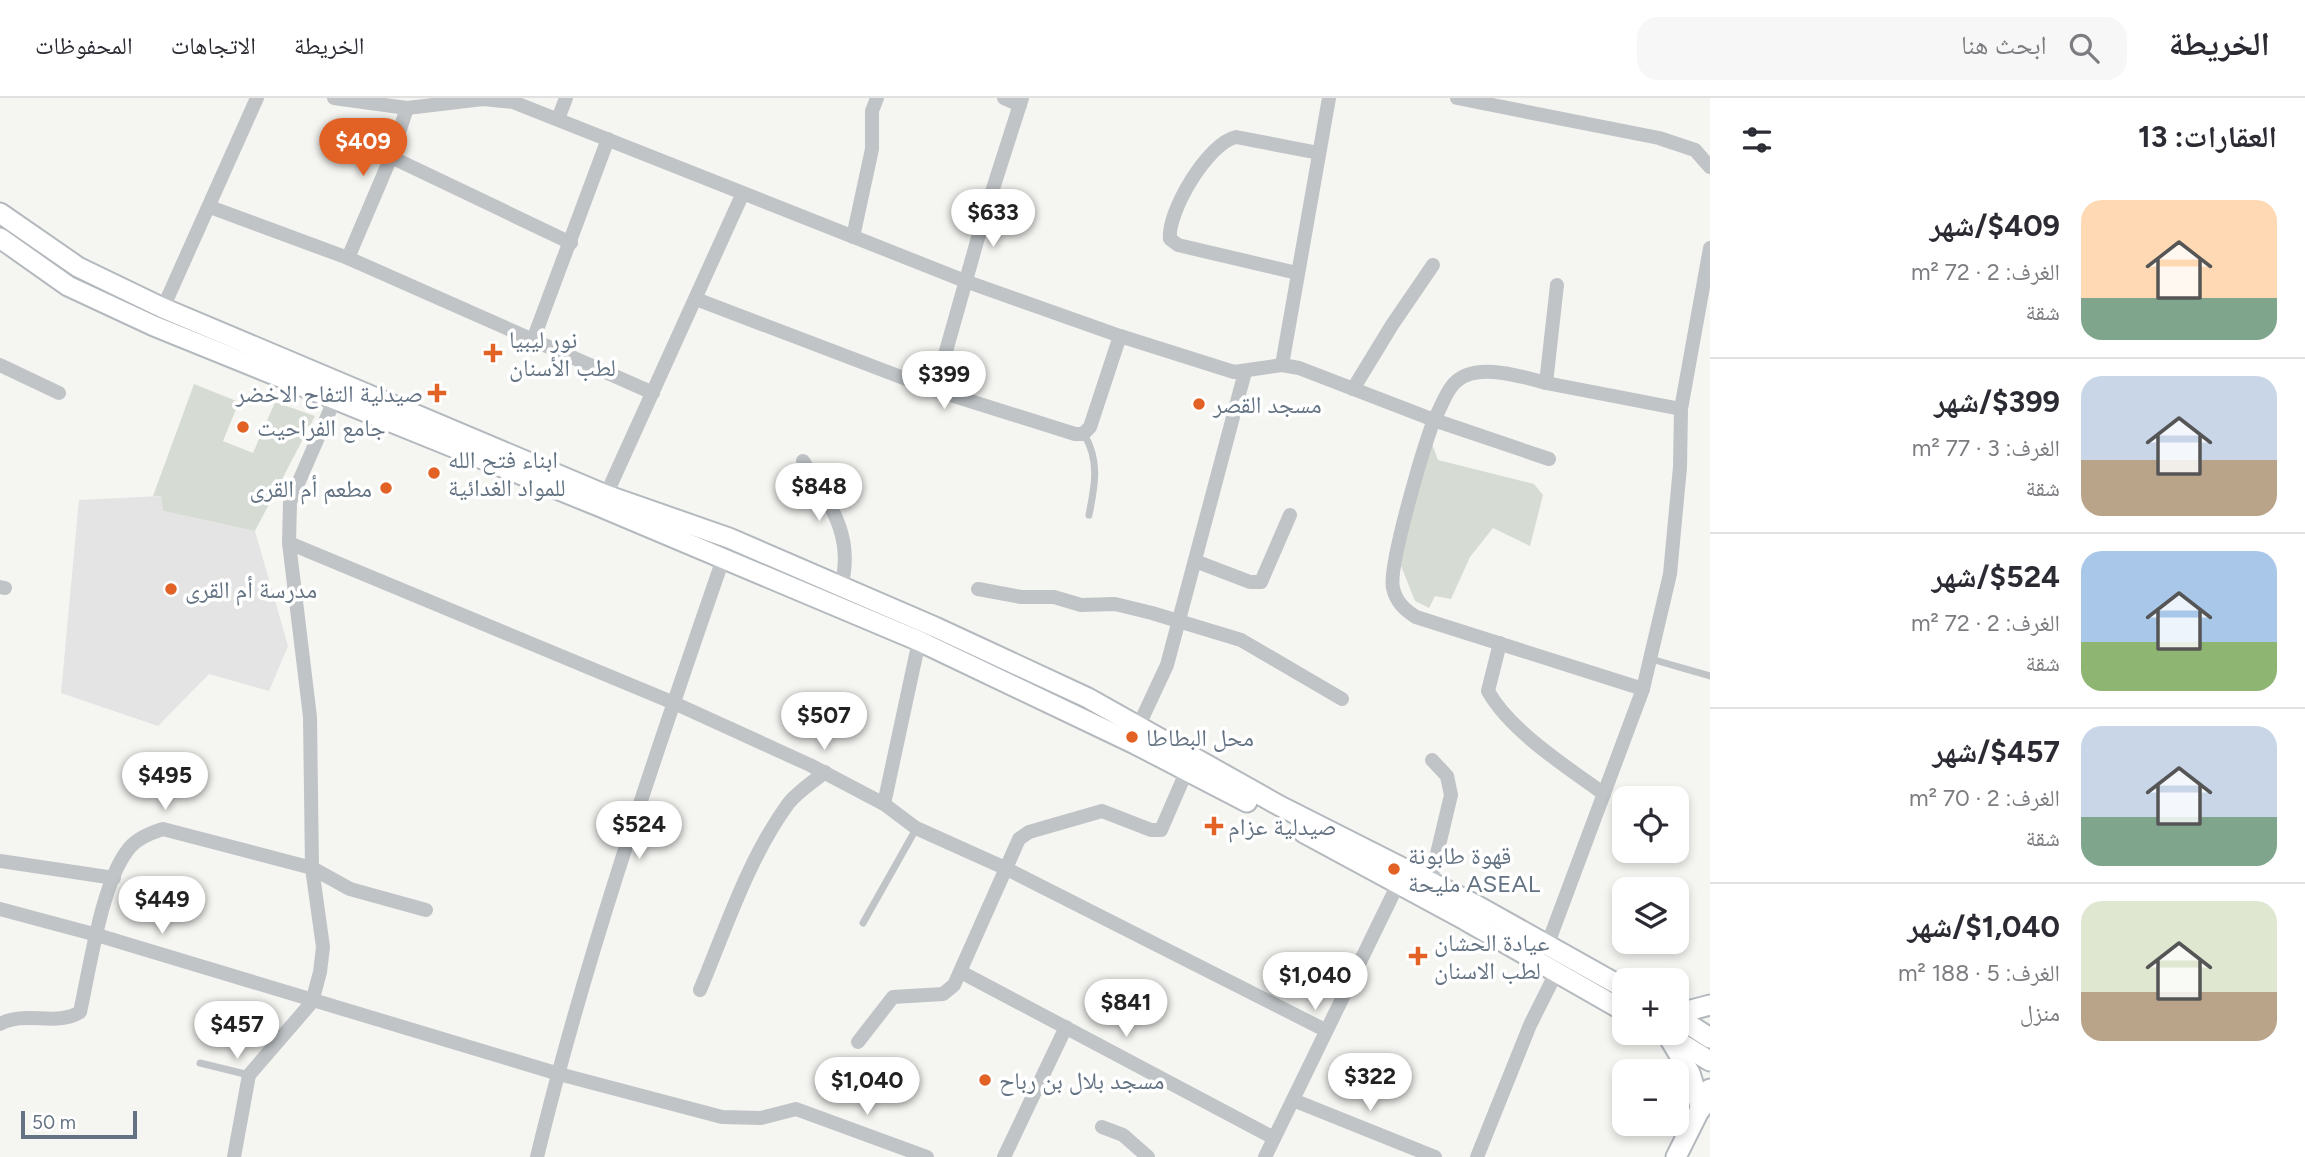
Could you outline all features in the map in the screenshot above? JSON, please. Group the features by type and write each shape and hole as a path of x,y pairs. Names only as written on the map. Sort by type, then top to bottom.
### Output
{"main road":[{"path":"0,213 78,267 163,308 723,559 919,641 1187,771 1398,884 1612,1004"},
{"path":"0,238 93,299 334,401 469,444 729,538 936,628 1139,725 1280,806 1476,905 1612,981"},
{"path":"1689,1011 1710,1005"},
{"path":"1689,1024 1710,1038"},
{"path":"1672,1045 1690,1073 1705,1111"},
{"path":"1683,1045 1710,1061"},
{"path":"1676,1157 1705,1111 1710,1089"}],"street":[{"path":"163,308 257,98"},
{"path":"334,98 407,108 483,99 513,102 965,281 1121,336 1245,372 1282,365 1300,368 1434,420 1549,458"},
{"path":"558,119 566,98"},
{"path":"853,237 872,149 872,111 877,98"},
{"path":"935,390 965,281 1021,102 1004,98"},
{"path":"1282,365 1329,98"},
{"path":"1457,98 1658,138 1695,150 1710,167"},
{"path":"1541,114 1544,98"},
{"path":"348,258 391,157 407,108"},
{"path":"1297,273 1178,246 1170,239 1169,229 1187,187 1219,144 1227,139 1236,137 1319,153"},
{"path":"533,340 608,139"},
{"path":"391,157 571,243"},
{"path":"606,495 743,193"},
{"path":"210,207 348,258 653,393"},
{"path":"1547,946 1643,689 1670,574 1680,467 1681,410 1710,248"},
{"path":"1353,390 1385,334 1433,265"},
{"path":"1546,383 1557,285"},
{"path":"696,299 935,390 1075,434 1083,434 1090,427 1121,336"},
{"path":"0,365 59,393"},
{"path":"1139,725 1167,665 1245,372"},
{"path":"1643,689 1416,617 1402,606 1393,590 1392,580 1420,460 1434,420 1452,384 1467,375 1518,375 1681,410"},
{"path":"234,1157 249,1075 312,1002 323,947 312,868 310,717 289,543 290,502 334,401"},
{"path":"803,461 836,519 846,544 847,563 841,587"},
{"path":"1195,561 1250,583 1261,582 1290,515"},
{"path":"289,543 674,703 825,772 884,804 916,828 1005,868 1325,1030"},
{"path":"537,1157 580,988 723,559"},
{"path":"978,589 1021,597 1054,597 1081,605 1115,604 1241,640 1342,699"},
{"path":"884,804 919,641"},
{"path":"1500,643 1488,691 1495,704 1522,730 1604,794"},
{"path":"1430,883 1451,795 1447,776 1432,760"},
{"path":"858,1042 893,997 943,994 954,985 1019,839 1029,832 1102,811 1151,830 1161,830 1187,771"},
{"path":"700,990 742,889 772,830 789,802 825,772"},
{"path":"0,1024 11,1018 69,1019 80,1012 97,935 114,878 127,850 147,834 163,829 312,868 350,889 426,910"},
{"path":"0,861 114,878"},
{"path":"1265,1157 1398,884"},
{"path":"0,909 97,935 312,1002 559,1074 722,1117 761,1118 796,1109 909,1154 927,1157"},
{"path":"961,972 1275,1138"},
{"path":"1477,1157 1530,1025 1556,973"},
{"path":"1004,1157 1066,1027"},
{"path":"1293,1100 1435,1157"},
{"path":"1102,1127 1123,1135 1148,1157"}],"lane":[{"path":"1083,434 1093,450 1096,465 1089,514"},
{"path":"1650,659 1710,676"},
{"path":"863,923 916,828"},
{"path":"200,1063 249,1075"}],"shaded area":[{"path":"194,384 239,402 223,441 253,453 275,402 315,416 255,531 163,511 161,496 153,496"},
{"path":"1432,444 1438,460 1534,484 1543,495 1530,546 1493,528 1470,557 1451,599 1435,596 1429,608 1415,601 1401,566 1405,525"},
{"name":"مدرسة أم القرى","path":"161,496 163,511 255,531 288,646 269,691 209,674 158,726 61,693 79,500"}],"place":[{"name":"نور ليبيا لطب الأسنان","path":"493,353"},
{"name":"صيدلية التفاح الاخضر","path":"437,393"},
{"name":"مسجد القصر","path":"1199,404"},
{"name":"جامع الفراحيت","path":"243,427"},
{"name":"ابناء فتح الله للمواد الغدائية","path":"434,473"},
{"name":"مطعم أم القرى","path":"386,488"},
{"name":"مدرسة أم القرى","path":"171,589"},
{"name":"محل البطاطا","path":"1132,737"},
{"name":"صيدلية عزام","path":"1214,826"},
{"name":"قهوة طابونة مليحة ASEAL","path":"1394,869"},
{"name":"عيادة الحشان لطب الاسنان","path":"1418,956"},
{"name":"مسجد بلال بن رباح","path":"985,1080"}]}
